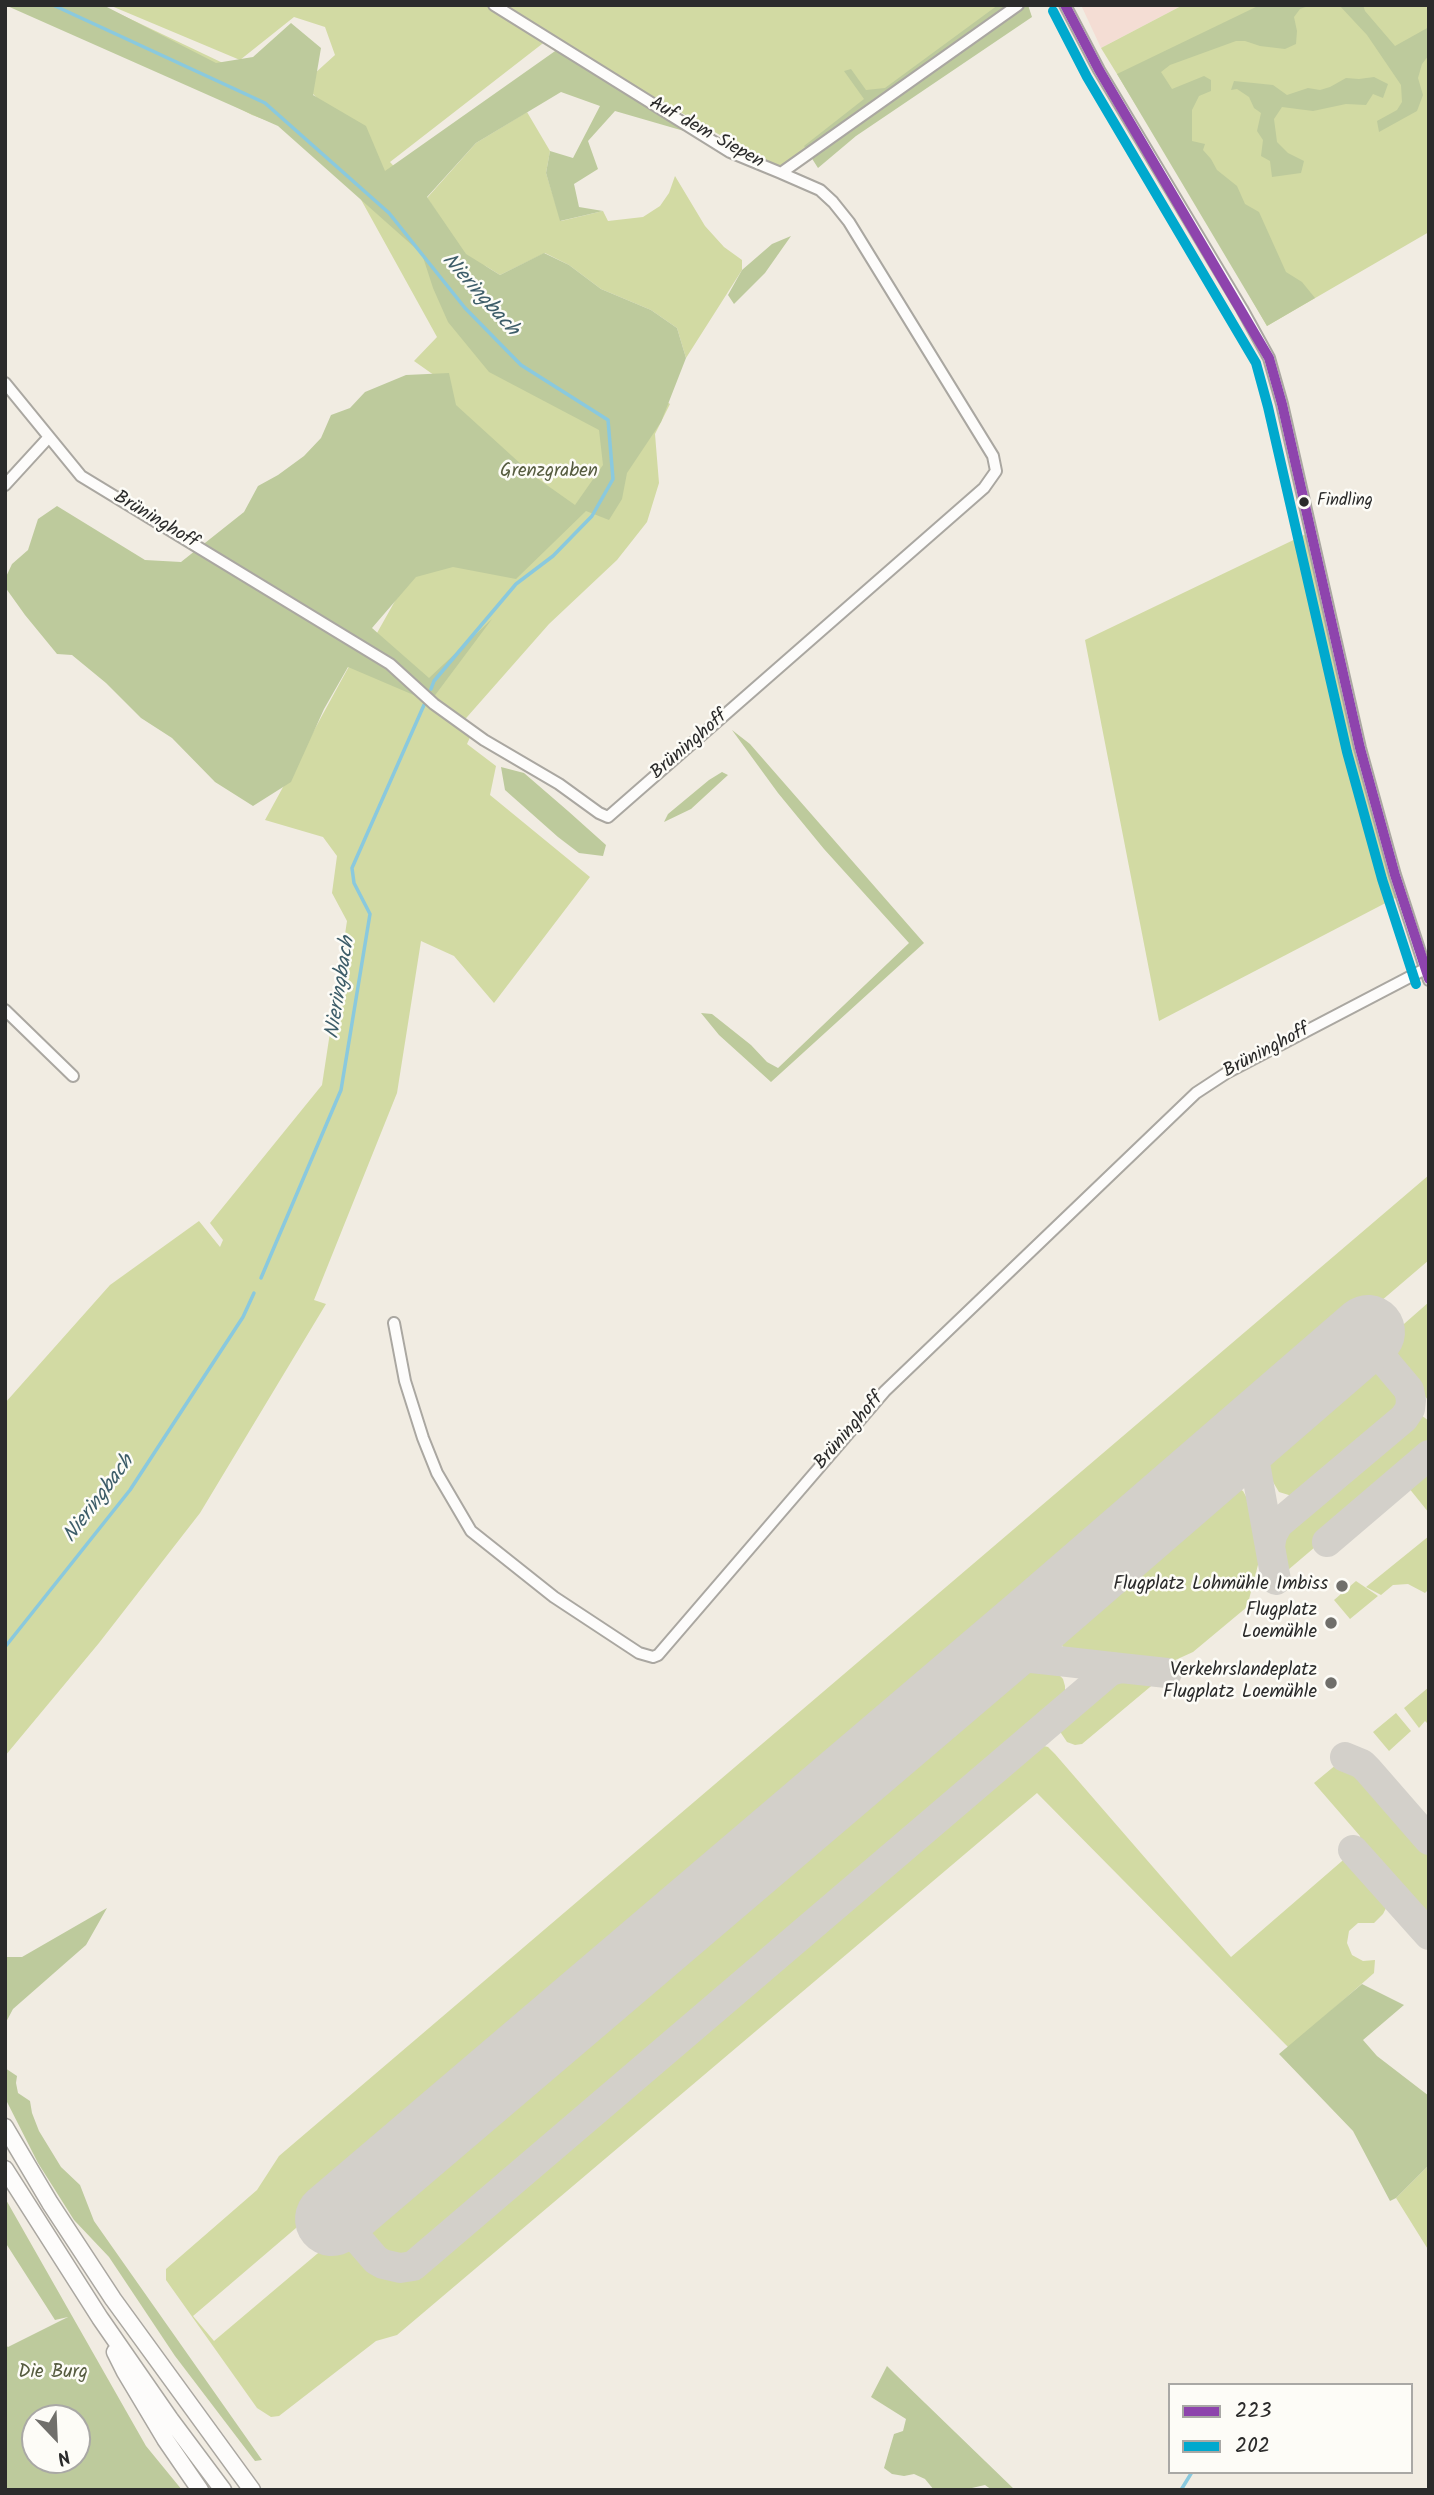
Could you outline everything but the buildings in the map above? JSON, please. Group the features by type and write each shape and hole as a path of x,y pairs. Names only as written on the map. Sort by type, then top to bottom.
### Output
{"highway":[{"path":"5,2127 50,2203 113,2299 252,2490"},
{"path":"5,2169 100,2318 223,2490"},
{"path":"100,2318 125,2372 165,2439 200,2490"}],"street":[{"name":"Auf dem Siepen","path":"494,5 730,152 781,173 1018,5"},
{"path":"1065,5 1099,70 1269,358 1282,404 1360,748 1395,875 1427,974"},
{"name":"Brüninghoff","path":"5,383 80,476 390,664 434,704 484,740 559,784 608,817 984,488 996,471 993,456 849,222 820,190 781,173"},
{"path":"5,485 49,437"},
{"name":"Brüninghoff","path":"394,1323 405,1381 423,1438 437,1473 471,1531 554,1597 639,1653 653,1657 658,1655 885,1391 1196,1093 1228,1072 1427,974"},
{"path":"5,1010 73,1076"}],"shaded area":[{"path":"1081,5 1183,5 1101,48"}],"green space":[{"path":"5,5 103,5 216,63 253,57 291,23 321,48 313,95 366,126 385,171 558,49 684,131 615,111 588,141 598,169 574,184 579,207 603,211 560,221 546,173 550,151 573,158 600,106 561,92 476,143 427,197 466,254 500,275 544,253 569,265 601,289 651,310 677,328 686,358 661,422 627,473 622,499 609,520 586,511 516,579 453,567 416,577 372,628 429,678 492,619 430,702 348,667 324,709 291,782 253,806 215,782 172,738 141,718 106,683 72,655 57,654 25,615 5,587 5,579 12,564 28,550 38,519 57,506 145,560 181,562 244,512 258,486 304,456 321,438 331,415 350,408 365,392 406,375 449,373 456,405 534,476 575,505 603,465 599,430 489,372 448,322 422,254 278,126"},
{"name":"Grenzgraben","path":"101,5 225,64 326,107 303,84 335,55 325,27 294,17 240,60 109,5 1010,5 782,166 775,167 551,37 390,162 439,216 427,198 476,143 527,112 550,151 546,173 561,221 603,211 608,221 643,217 660,206 669,193 675,176 705,226 724,247 742,260 742,270 686,358 677,328 651,310 601,289 569,265 545,253 500,275 484,265 615,366 670,404 655,434 659,483 647,522 617,560 549,624 460,725 472,733 467,744 496,766 490,795 590,877 494,1003 454,956 421,941 397,1093 314,1300 326,1304 200,1513 99,1643 5,1756 5,1403 110,1285 199,1221 220,1247 223,1240 210,1223 322,1085 347,921 332,893 337,856 323,837 265,820 353,659 368,649 427,544 448,385 414,361 437,337 359,196 284,127 252,115 149,62"},
{"path":"998,5 1028,5 1032,17 856,136 818,168 804,146 864,99 844,71 851,69 866,90 885,88"},
{"path":"1183,5 1429,5 1429,232 1267,326 1198,206 1101,48"},
{"path":"1260,5 1311,5 1300,9 1294,17 1296,44 1285,49 1236,41 1170,65 1161,72 1172,89 1204,76 1211,80 1211,91 1199,96 1192,110 1192,141 1205,144 1203,150 1217,170 1237,186 1245,204 1259,212 1286,272 1302,282 1315,298 1267,326 1117,74"},
{"path":"1339,5 1363,5 1365,11 1395,46 1429,27 1429,55 1422,64 1418,78 1423,95 1417,111 1379,132 1377,121 1397,110 1402,102 1401,85 1367,35"},
{"path":"1374,77 1388,84 1383,98 1373,94 1366,105 1346,104 1313,111 1282,107 1274,119 1277,142 1288,153 1304,161 1301,173 1272,177 1270,161 1261,156 1263,140 1257,131 1261,113 1254,108 1249,97 1237,89 1231,90 1234,81 1273,85 1287,95 1308,88 1320,90 1346,78"},
{"path":"791,236 765,273 734,304 728,295 742,270 772,244"},
{"path":"1306,534 1347,717 1399,896 1159,1021 1085,640"},
{"path":"732,730 750,744 924,943 771,1082 719,1035 701,1013 712,1014 751,1045 767,1062 778,1068 909,943 824,849 778,793"},
{"path":"501,767 524,773 568,811 606,845 603,856 579,853 558,837 505,790"},
{"path":"722,772 728,775 691,809 664,822 668,814"},
{"path":"1429,1175 1429,1260 193,2316 214,2341 343,2232 370,2263 383,2271 398,2275 421,2268 1036,1744 1048,1747 1055,1754 1231,1957 1349,1855 1387,1897 1388,1904 1383,1914 1374,1923 1358,1923 1349,1931 1347,1943 1352,1955 1363,1961 1375,1960 1374,1973 1289,2048 1037,1793 397,2335 376,2341 279,2416 271,2417 257,2408 166,2280 166,2269 257,2190 279,2156"},
{"path":"1429,1302 1429,1401 1380,1345"},
{"path":"1369,1363 1379,1365 1399,1387 1402,1395 1399,1412 1310,1490 1292,1496 1279,1492 1270,1477 1265,1454 1269,1440 1351,1368"},
{"path":"1421,1415 1429,1421 1429,1450 1288,1570 1282,1540 1286,1527 1416,1416"},
{"path":"1429,1459 1429,1513 1404,1482"},
{"path":"1223,1484 1233,1485 1243,1491 1248,1500 1259,1561 1247,1607 1193,1652 1171,1662 1148,1665 1079,1657 1067,1652 1056,1637 1057,1621 1212,1488"},
{"path":"1429,1536 1429,1589 1425,1593 1408,1584 1393,1585 1381,1595 1366,1587"},
{"path":"1356,1581 1378,1596 1350,1619 1334,1600"},
{"path":"1010,1662 1054,1669 1063,1679 1065,1686 1061,1704 420,2254 402,2262 383,2258 368,2242 364,2222 375,2204"},
{"path":"1122,1674 1155,1678 1156,1682 1082,1744 1067,1742 1061,1733 1063,1720 1112,1677"},
{"path":"1429,1687 1429,1725 1425,1721 1419,1728 1404,1708"},
{"path":"1396,1713 1411,1731 1389,1751 1373,1732"},
{"path":"1337,1764 1357,1772 1429,1854 1429,1926 1358,1846 1361,1842 1360,1836 1314,1783"},
{"path":"107,1908 86,1945 13,2009 5,2024 5,1957 22,1957"},
{"path":"1362,1984 1404,2005 1363,2040 1377,2056 1429,2096 1429,2165 1390,2201 1353,2131 1279,2054"},
{"path":"5,2068 17,2076 18,2093 30,2101 39,2131 61,2167 80,2185 94,2221 262,2460 255,2461 175,2356 109,2257 74,2220 38,2163 5,2098"},
{"path":"1429,2165 1429,2251 1396,2198"},
{"name":"Die Burg","path":"5,2198 146,2446 182,2490 5,2490 5,2345 8,2347 68,2317 55,2320 5,2242"},
{"path":"887,2366 1015,2490 992,2490 985,2485 963,2490 934,2490 925,2479 914,2474 892,2474 884,2468 894,2434 903,2431 906,2419 871,2397"}],"waterway":[{"name":"Nieringbach","path":"53,5 265,103 389,213 465,308 521,365 608,420 613,479 592,516 553,556 516,584 434,681 431,689"},
{"name":"Nieringbach","path":"261,1278 341,1090 370,914 354,883 352,868 424,705"},
{"name":"Nieringbach","path":"5,1647 130,1490 243,1317 254,1293"},
{"path":"1181,2490 1191,2474"}],"taxiway":[{"path":"1270,1546 1278,1524 1404,1418 1410,1409 1409,1390 1377,1352 1359,1347 1338,1358"},
{"path":"1260,1425 1252,1447 1276,1580"},
{"path":"1327,1542 1429,1455"},
{"path":"1210,1468 1222,1461 1240,1460 1253,1468 1257,1476"},
{"path":"1041,1615 1031,1628 1030,1635 1031,1643 1041,1656 1050,1660 1121,1668"},
{"path":"987,1661 1003,1655 1050,1660"},
{"path":"357,2198 351,2206 348,2220 357,2238 376,2260 383,2264 400,2268 413,2266 1110,1671 1121,1668 1167,1673"},
{"path":"1345,1757 1362,1764 1429,1840"},
{"path":"1353,1850 1429,1935"}],"runway":[{"path":"332,2219 1041,1615 1368,1332"}],"transit line":[{"name":"223","path":"1065,5 1099,70 1269,358 1282,404 1360,748 1395,875 1429,979"},
{"name":"202","path":"1053,11 1087,77 1256,363 1347,752 1382,879 1416,984"}],"place":[{"name":"Findling","path":"1304,502"},
{"name":"Flugplatz Lohmühle Imbiss","path":"1342,1586"},
{"name":"Flugplatz Loemühle","path":"1331,1623"},
{"name":"Verkehrslandeplatz Flugplatz Loemühle","path":"1331,1683"}]}
